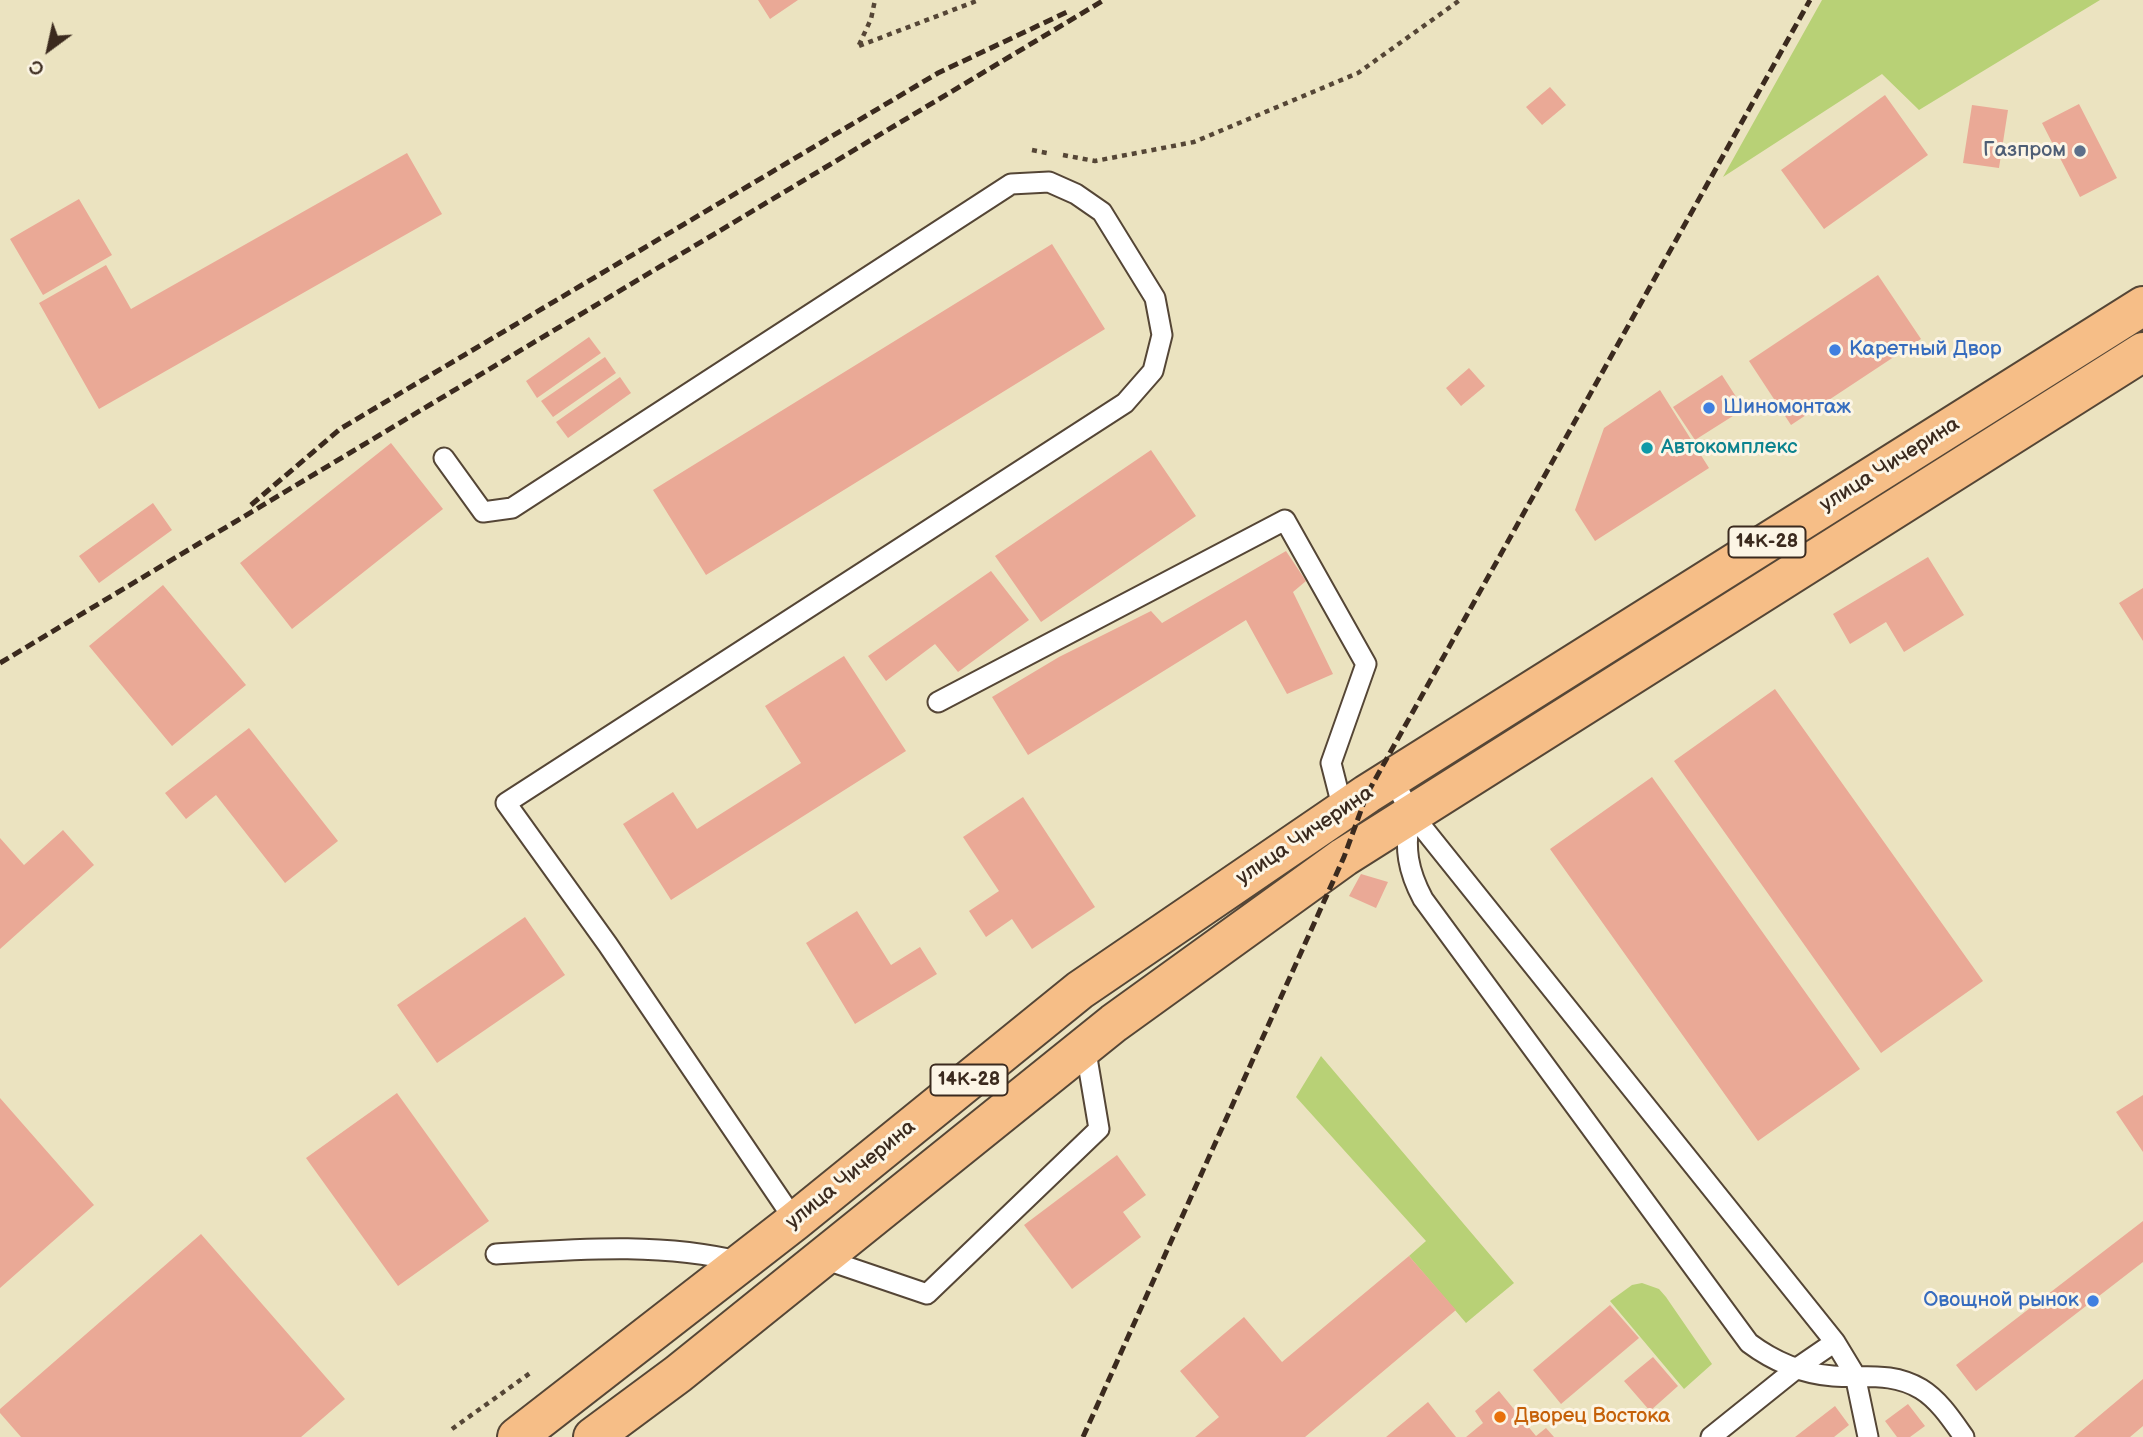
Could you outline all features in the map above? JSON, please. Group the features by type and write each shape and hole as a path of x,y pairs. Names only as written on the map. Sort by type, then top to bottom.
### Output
{"main road":[{"name":"улица Чичерина","path":"517,1437 795,1221 1080,990 1392,778 2143,306"},
{"name":"улица Чичерина","path":"593,1437 1085,1046 1344,857 2143,352"}],"lane":[{"path":"444,458 483,512 512,508 1011,184 1049,182 1076,194 1102,212 1155,298 1162,335 1153,371 1125,403 506,803 616,956 795,1221"},
{"path":"938,702 1285,520 1366,664 1331,763 1343,810"},
{"path":"1392,778 1411,813 1835,1342 1855,1375 1867,1437"},
{"path":"1411,813 1407,856 1412,877 1423,899 1749,1343 1765,1356 1833,1376 1896,1378 1923,1390 1946,1412 1964,1437"},
{"path":"821,1258 927,1294 1099,1129 1085,1046"},
{"path":"495,1254 614,1248 709,1254 742,1262"},
{"path":"1711,1437 1797,1367 1835,1342"}],"path":[{"path":"875,0 871,19 859,46 979,0"},
{"path":"1032,150 1095,161 1194,142 1358,73 1460,0"},
{"path":"452,1429 533,1371"}],"green space":[{"path":"1822,0 2100,0 1919,110 1882,74 1723,177"},
{"path":"1321,1056 1514,1283 1466,1323 1409,1256 1426,1241 1296,1097"},
{"path":"1642,1283 1659,1289 1666,1297 1712,1364 1684,1389 1610,1301 1632,1285"}],"building":[{"path":"758,0 798,0 770,19"},
{"path":"1550,87 1566,105 1542,125 1526,107"},
{"path":"1885,95 1928,155 1824,229 1781,170"},
{"name":"Газпром","path":"2079,104 2117,178 2080,197 2042,123"},
{"name":"Газпром","path":"1972,105 2008,110 1999,168 1963,163"},
{"path":"407,153 442,214 99,409 39,303 106,265 131,309"},
{"path":"79,199 112,255 43,295 10,239"},
{"path":"1052,244 1105,329 706,575 653,490"},
{"name":"Каретный Двор","path":"1878,275 1921,339 1791,425 1749,361"},
{"path":"589,337 601,353 537,398 526,381"},
{"path":"605,357 616,373 553,417 541,401"},
{"path":"1469,368 1485,386 1461,406 1446,388"},
{"name":"Шиномонтаж","path":"1722,375 1744,409 1695,440 1673,407"},
{"path":"620,377 631,393 568,438 556,422"},
{"name":"Автокомплекс","path":"1660,390 1709,468 1595,541 1575,510 1604,428"},
{"path":"391,443 443,509 292,629 240,563"},
{"path":"1151,450 1196,516 1041,622 995,556"},
{"path":"153,503 172,530 99,583 79,556"},
{"path":"1286,551 1306,581 1293,592 1333,674 1287,694 1246,620 1028,755 992,697 1059,657 1151,611 1162,623"},
{"path":"1928,557 1964,615 1904,652 1886,622 1850,644 1833,614"},
{"path":"991,571 1029,620 958,672 935,644 886,681 868,656"},
{"path":"163,585 246,685 172,746 89,646"},
{"path":"2143,588 2143,641 2119,603"},
{"path":"844,656 906,751 671,900 623,824 673,792 697,829 801,763 765,706"},
{"path":"1775,689 1983,981 1881,1053 1674,761"},
{"path":"249,728 338,841 285,883 216,795 186,819 165,793"},
{"path":"1652,777 1860,1069 1758,1141 1550,849"},
{"path":"1023,797 1095,907 1032,949 1012,919 986,937 969,911 999,891 963,837"},
{"path":"63,830 94,865 0,949 0,838 24,865"},
{"path":"1361,874 1388,882 1376,908 1349,896"},
{"path":"857,911 891,965 920,947 937,974 855,1024 806,943"},
{"path":"525,917 565,975 437,1063 397,1005"},
{"path":"397,1093 489,1221 398,1286 306,1158"},
{"path":"2143,1095 2143,1152 2116,1112"},
{"path":"0,1098 94,1205 0,1288"},
{"path":"1117,1155 1146,1195 1123,1212 1141,1237 1072,1289 1024,1225"},
{"path":"2143,1221 2143,1262 1976,1391 1956,1365"},
{"path":"201,1234 345,1399 301,1437 21,1437 0,1413 0,1409"},
{"path":"1409,1256 1456,1310 1305,1437 1195,1437 1219,1417 1180,1371 1244,1317 1282,1362"},
{"path":"1610,1305 1639,1338 1561,1404 1533,1370"},
{"path":"1653,1357 1678,1386 1650,1411 1624,1381"},
{"path":"2143,1379 2143,1426 2130,1437 2074,1437"},
{"name":"Дворец Востока","path":"1499,1391 1536,1436 1546,1428 1554,1437 1466,1437 1483,1423 1475,1411"},
{"name":"Дворец Востока","path":"1428,1402 1456,1437 1386,1437"},
{"path":"1908,1404 1925,1426 1910,1437 1897,1437 1885,1421"},
{"path":"1835,1406 1849,1425 1834,1437 1795,1437"}],"railway":[{"path":"0,663 1104,0"},
{"path":"1083,1437 1344,857 1367,794 1810,0"},
{"path":"251,505 340,429 938,73 1067,12"}],"place":[{"name":"Газпром","path":"2080,151"},
{"name":"Каретный Двор","path":"1835,350"},
{"name":"Шиномонтаж","path":"1709,408"},
{"name":"Автокомплекс","path":"1647,448"},
{"name":"Овощной рынок","path":"2093,1301"},
{"name":"Дворец Востока","path":"1500,1417"}]}
